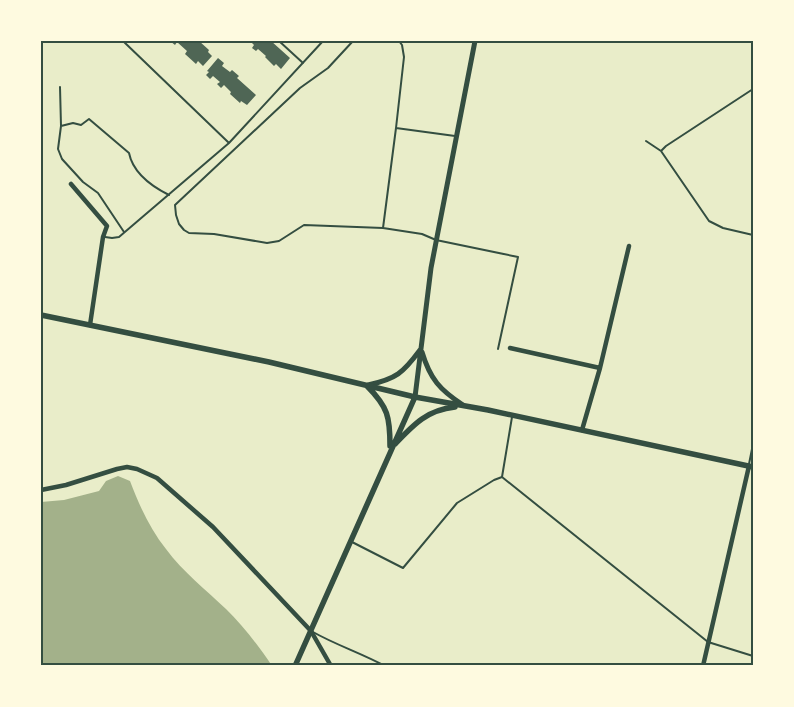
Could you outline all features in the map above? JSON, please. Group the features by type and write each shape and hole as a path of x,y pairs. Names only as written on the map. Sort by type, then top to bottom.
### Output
{"main road":[{"path":"41,311 53,317"},
{"path":"41,315 269,362 415,397 513,415 751,467"},
{"path":"41,319 53,317"},
{"path":"367,386 386,408 390,426 390,450"},
{"path":"295,666 415,397"},
{"path":"390,450 424,416 440,408 463,406"}],"street":[{"path":"415,397 431,268 475,41"},
{"path":"71,184 107,226 103,237 90,325"},
{"path":"582,430 600,368 629,246"},
{"path":"510,348 600,368"},
{"path":"367,386 386,381 399,374 410,364 421,349"},
{"path":"421,349 426,366 434,380 446,394 463,406"},
{"path":"703,666 751,467"},
{"path":"41,490 66,485 112,470 127,468 138,469 157,478 213,527 311,631 331,666"}],"lane":[{"path":"123,41 229,144"},
{"path":"280,41 303,63"},
{"path":"103,237 119,237 170,196 229,144 323,41"},
{"path":"353,41 328,68 300,88 182,199 175,206 176,215 184,230 190,233 214,234 267,244 278,241 304,225 383,228 422,234 436,240 518,257 498,349"},
{"path":"383,228 404,57 402,45 398,41"},
{"path":"60,87 61,126 58,149 62,159 84,182 98,192 124,232"},
{"path":"661,151 753,88"},
{"path":"61,126 73,123 81,125 90,120 129,153 135,170 156,188 170,196"},
{"path":"396,128 456,136"},
{"path":"646,141 661,151 709,220 723,228 753,235"},
{"path":"502,476 513,415"},
{"path":"751,467 753,444"},
{"path":"350,541 404,568 458,503 502,476"},
{"path":"502,476 708,642 753,656"},
{"path":"311,631 385,666"}],"shaded area":[{"path":"118,476 130,481 141,508 160,541 187,573 239,622 272,666 41,666 41,502 64,500 99,491 106,481"}],"building":[{"path":"170,41 199,41 209,50 208,52 212,56 203,66 198,61 196,64 185,54 187,51 177,42 175,45"},
{"path":"250,41 271,41 290,58 281,69 276,64 274,66 258,49 256,51 252,48 254,45"},
{"path":"218,58 224,63 222,66 230,72 232,70 239,76 237,78 256,95 247,105 241,101 240,103 224,85 221,88 217,84 220,82 213,76 210,79 206,75"}]}
